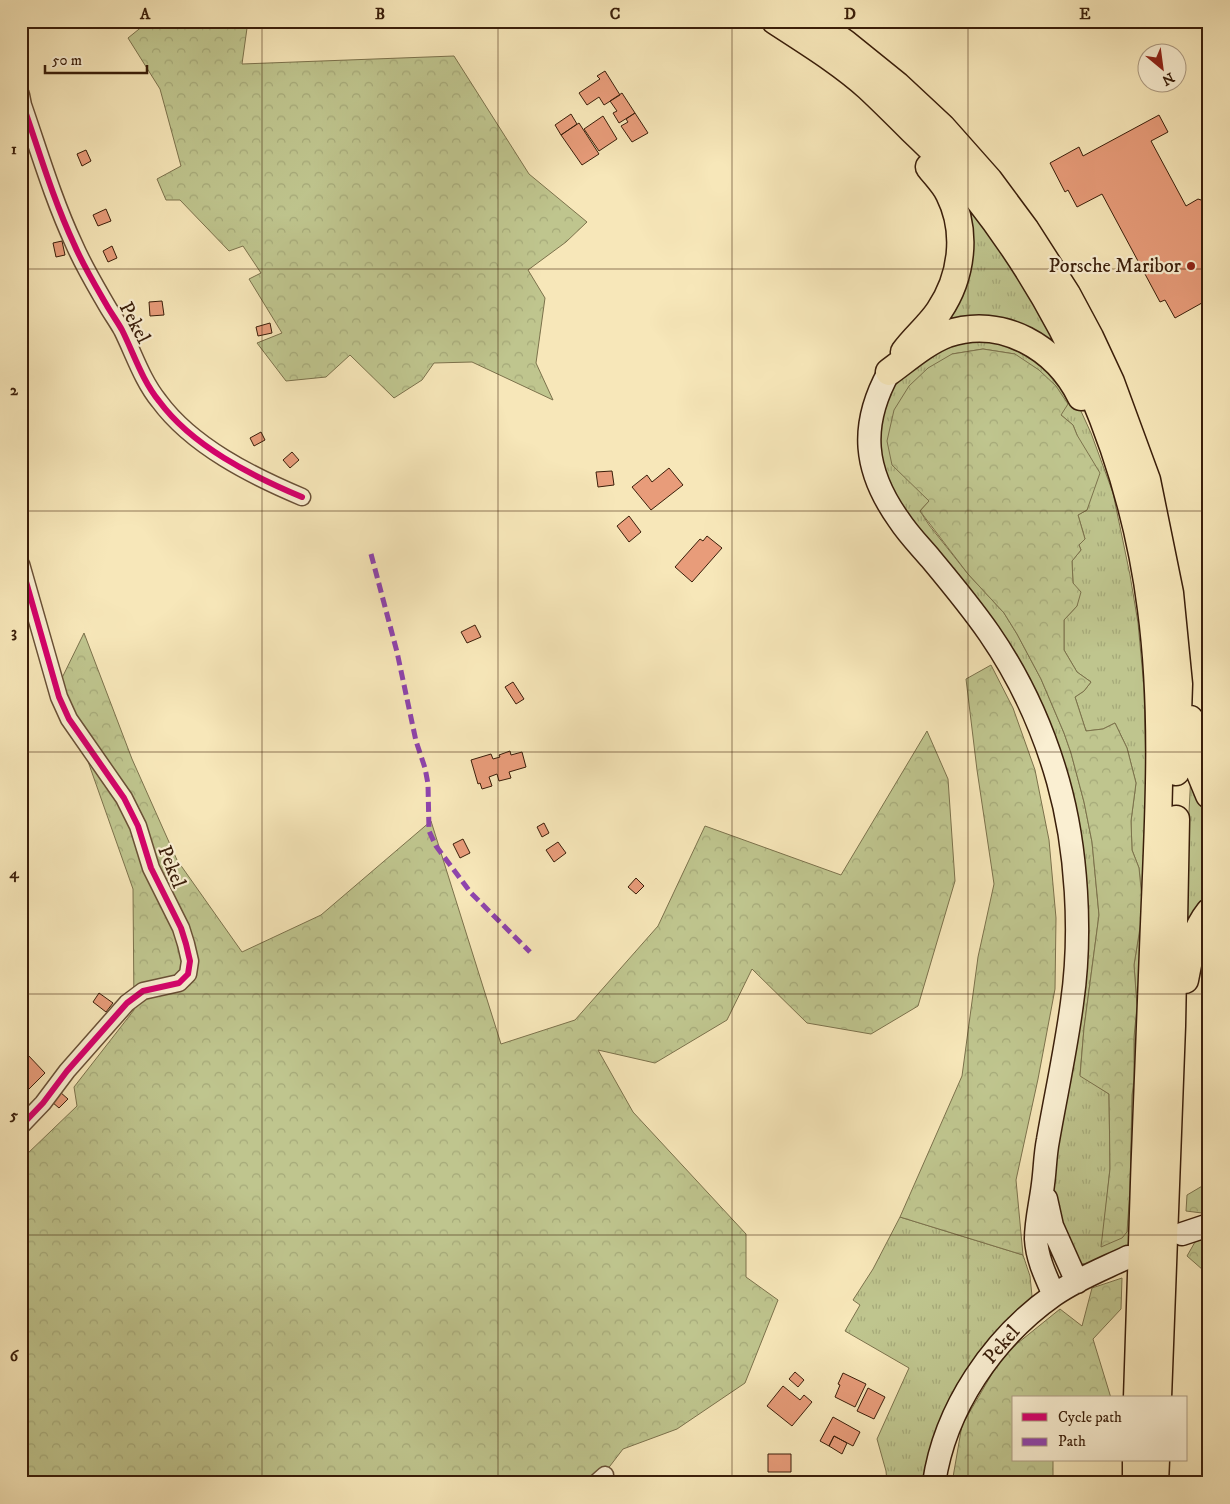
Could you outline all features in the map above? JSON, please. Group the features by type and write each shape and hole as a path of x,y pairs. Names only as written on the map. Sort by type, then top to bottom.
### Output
{"highway":[{"path":"776,21 831,58 868,87 928,145 972,192 1010,242 1051,307 1074,350 1110,435 1130,504 1141,547 1151,609 1158,691 1157,848 1137,1396"},
{"path":"814,21 845,43 896,85 942,127 984,173 1026,230 1066,294 1111,382 1131,433 1146,480 1170,593 1179,684 1176,754 1172,1026 1158,1396"},
{"path":"868,87 949,192 956,209 960,228 961,251 950,290 939,311 908,346 889,372"},
{"path":"889,372 923,348 947,335 967,330 997,329 1028,340 1047,353 1067,373 1080,395 1130,504"},
{"path":"1179,684 1190,710 1191,736 1197,766 1209,795"},
{"path":"1172,1026 1194,939 1201,922 1209,912"},
{"path":"1136,1462 1136,1483"},
{"path":"1155,1483 1156,1462"}],"main road":[{"path":"889,372 879,391 870,422 869,444 873,471 884,497 900,522 960,593 990,633 1011,667 1029,700 1053,764 1065,806 1076,893 1076,950 1073,1001 1059,1088 1047,1142 1036,1239 1041,1264 1054,1295"},
{"path":"1043,1184 1052,1226 1077,1282"},
{"path":"1182,1234 1209,1225"},
{"name":"Pekel","path":"934,1483 947,1432 965,1394 988,1358 1011,1332 1054,1295 1128,1257"}],"street":[{"name":"Pekel","path":"21,95 60,212 74,245 121,329 139,369 159,401 187,430 230,462 266,482 302,497"},
{"name":"Pekel","path":"21,564 59,697 69,720 124,798 138,826 151,868 181,928 190,961 188,974 179,983 143,991 127,1003 67,1071 43,1103 21,1126"}],"green space":[{"path":"149,21 182,21 187,23 189,21 248,21 242,64 454,56 529,174 587,222 566,242 528,270 545,298 536,363 553,400 472,362 434,363 422,380 394,398 350,355 326,377 286,381 257,343 282,333 249,279 261,273 243,246 229,251 180,200 166,200 157,179 181,166 160,89 128,38"},
{"path":"959,194 1021,277 1070,363 1054,350 933,326"},
{"path":"955,339 1024,345 1074,396 1091,433 1113,493 1130,575 1138,623 1144,688 1147,816 1129,1246 1104,1258 1085,1264 1078,1264 1052,1198 1055,1152 1083,974 1043,710 1016,654 982,606 896,502 878,448 880,421 891,390 908,368","holes":["983,349 1015,354 1061,415 1073,425 1077,435 1091,496 1087,510 1078,515 1085,539 1079,545 1081,550 1072,561 1077,606 1064,620 1064,650 1077,672 1091,682 1084,691 1075,697 1086,731 1103,729 1115,723 1127,748 1136,783 1131,821 1132,850 1139,868 1143,909 1134,965 1137,1006 1134,1037 1134,1080 1127,1232 1102,1246 1110,1168 1109,1094 1080,1075 1084,1028 1099,915 1092,842 1084,802 1064,733 1041,679 1017,634 1004,613 968,574 920,511 929,501 952,354"]},
{"path":"983,349 1015,354 1039,370 1056,386 1068,404 1061,415 1073,425 1100,473 1087,510 1078,515 1085,539 1079,545 1081,550 1072,561 1073,583 1081,592 1077,606 1064,620 1064,650 1077,672 1091,682 1084,691 1075,697 1086,731 1103,729 1115,723 1127,748 1136,783 1131,821 1132,850 1139,868 1143,909 1134,965 1137,1006 1134,1037 1134,1080 1127,1232 1122,1238 1101,1247 1110,1169 1109,1094 1080,1076 1084,1028 1099,915 1092,842 1071,753 1041,679 1017,634 1004,613 968,574 920,511 929,501 892,465 887,441 894,410 909,386 928,368 952,354"},
{"path":"84,633 132,759 177,860 242,952 321,915 431,821 501,1044 575,1020 658,926 705,826 841,875 927,731 948,779 955,881 918,1006 871,1034 807,1023 752,969 727,1020 655,1063 598,1050 633,1112 746,1234 746,1277 778,1300 745,1383 677,1429 623,1449 597,1483 21,1483 21,1157 26,1155 77,1106 74,1087 134,1010 133,889 60,682"},
{"path":"991,665 1013,708 1035,770 1049,840 1056,918 1055,989 1016,1180 1023,1255 900,1217 962,1076 978,957 994,884 966,679"},
{"path":"1191,772 1209,803 1209,901 1188,939 1186,873"},
{"path":"1209,1182 1209,1210 1202,1213 1186,1211 1187,1195"},
{"path":"900,1217 1023,1255 1030,1276 1032,1296 925,1483 887,1483 886,1471 877,1439 909,1368 845,1331 860,1305 853,1300 873,1269"},
{"path":"1209,1237 1209,1263 1203,1270 1187,1256 1195,1242"},
{"path":"1122,1278 1121,1309 1093,1339 1110,1396 1012,1396 1012,1462 1053,1462 1053,1483 952,1483 962,1425 1003,1355 1060,1309 1082,1326 1092,1288"}],"building":[{"path":"605,71 620,95 604,105 599,97 587,105 579,93 600,79 597,76"},
{"path":"622,93 635,113 619,123 613,113 617,111 610,101"},
{"path":"635,113 648,133 632,142 621,126 628,122 626,119"},
{"path":"571,114 577,124 561,135 555,125"},
{"path":"1159,115 1168,132 1151,141 1186,206 1198,199 1207,202 1209,200 1209,299 1175,318 1165,300 1160,302 1102,194 1077,207 1068,190 1065,192 1050,163 1079,147 1083,156"},
{"path":"603,116 617,139 599,151 584,129"},
{"path":"579,123 599,154 582,165 561,135"},
{"path":"86,150 91,161 82,166 77,154"},
{"path":"106,209 111,221 98,226 93,215"},
{"path":"62,241 65,255 56,257 53,243"},
{"path":"112,246 117,258 108,262 103,251"},
{"path":"162,301 164,315 150,316 149,302"},
{"path":"270,323 272,333 258,336 256,327"},
{"path":"261,432 265,440 254,446 250,438"},
{"path":"292,452 299,460 290,468 283,460"},
{"path":"669,468 683,485 651,510 632,487 647,475 652,482"},
{"path":"612,471 614,485 598,487 596,472"},
{"path":"629,516 641,532 629,542 617,526"},
{"path":"707,536 722,548 692,582 675,567 700,539 703,541"},
{"path":"475,625 481,637 467,643 461,632"},
{"path":"513,682 524,699 516,704 505,687"},
{"path":"510,751 511,755 522,752 526,767 509,772 511,778 499,781 497,774 489,777 492,786 482,789 480,783 478,784 471,760 491,754 493,759"},
{"path":"544,823 549,833 542,837 537,827"},
{"path":"463,839 470,853 460,858 453,844"},
{"path":"558,842 566,853 554,862 546,850"},
{"path":"636,878 644,886 636,894 628,887"},
{"path":"99,993 113,1003 106,1012 93,1002"},
{"path":"27,1054 45,1073 27,1091 21,1086 21,1060"},
{"path":"60,1092 68,1099 59,1108 52,1102"},
{"path":"795,1372 804,1380 798,1387 789,1379"},
{"path":"843,1373 866,1384 855,1407 835,1397"},
{"path":"783,1386 800,1400 804,1395 812,1402 792,1426 767,1406"},
{"path":"868,1388 885,1397 874,1419 857,1411"},
{"path":"833,1417 860,1432 853,1446 834,1436 829,1446 820,1441"},
{"path":"834,1436 847,1443 842,1454 829,1446"},
{"path":"768,1454 791,1454 791,1472 768,1472"}],"marked path":[{"path":"371,554 397,652 416,741 425,768 428,784 429,831 436,846 471,893 530,952"}],"cycle path":[{"path":"21,95 66,227 85,267 122,330 153,393 173,417 206,446 243,469 302,497"},
{"path":"21,564 59,697 69,719 124,798 138,826 151,868 181,928 190,961 188,974 179,983 143,991 127,1003 67,1071 43,1103 21,1126"}],"place":[{"name":"Porsche Maribor","path":"1191,266"}]}
